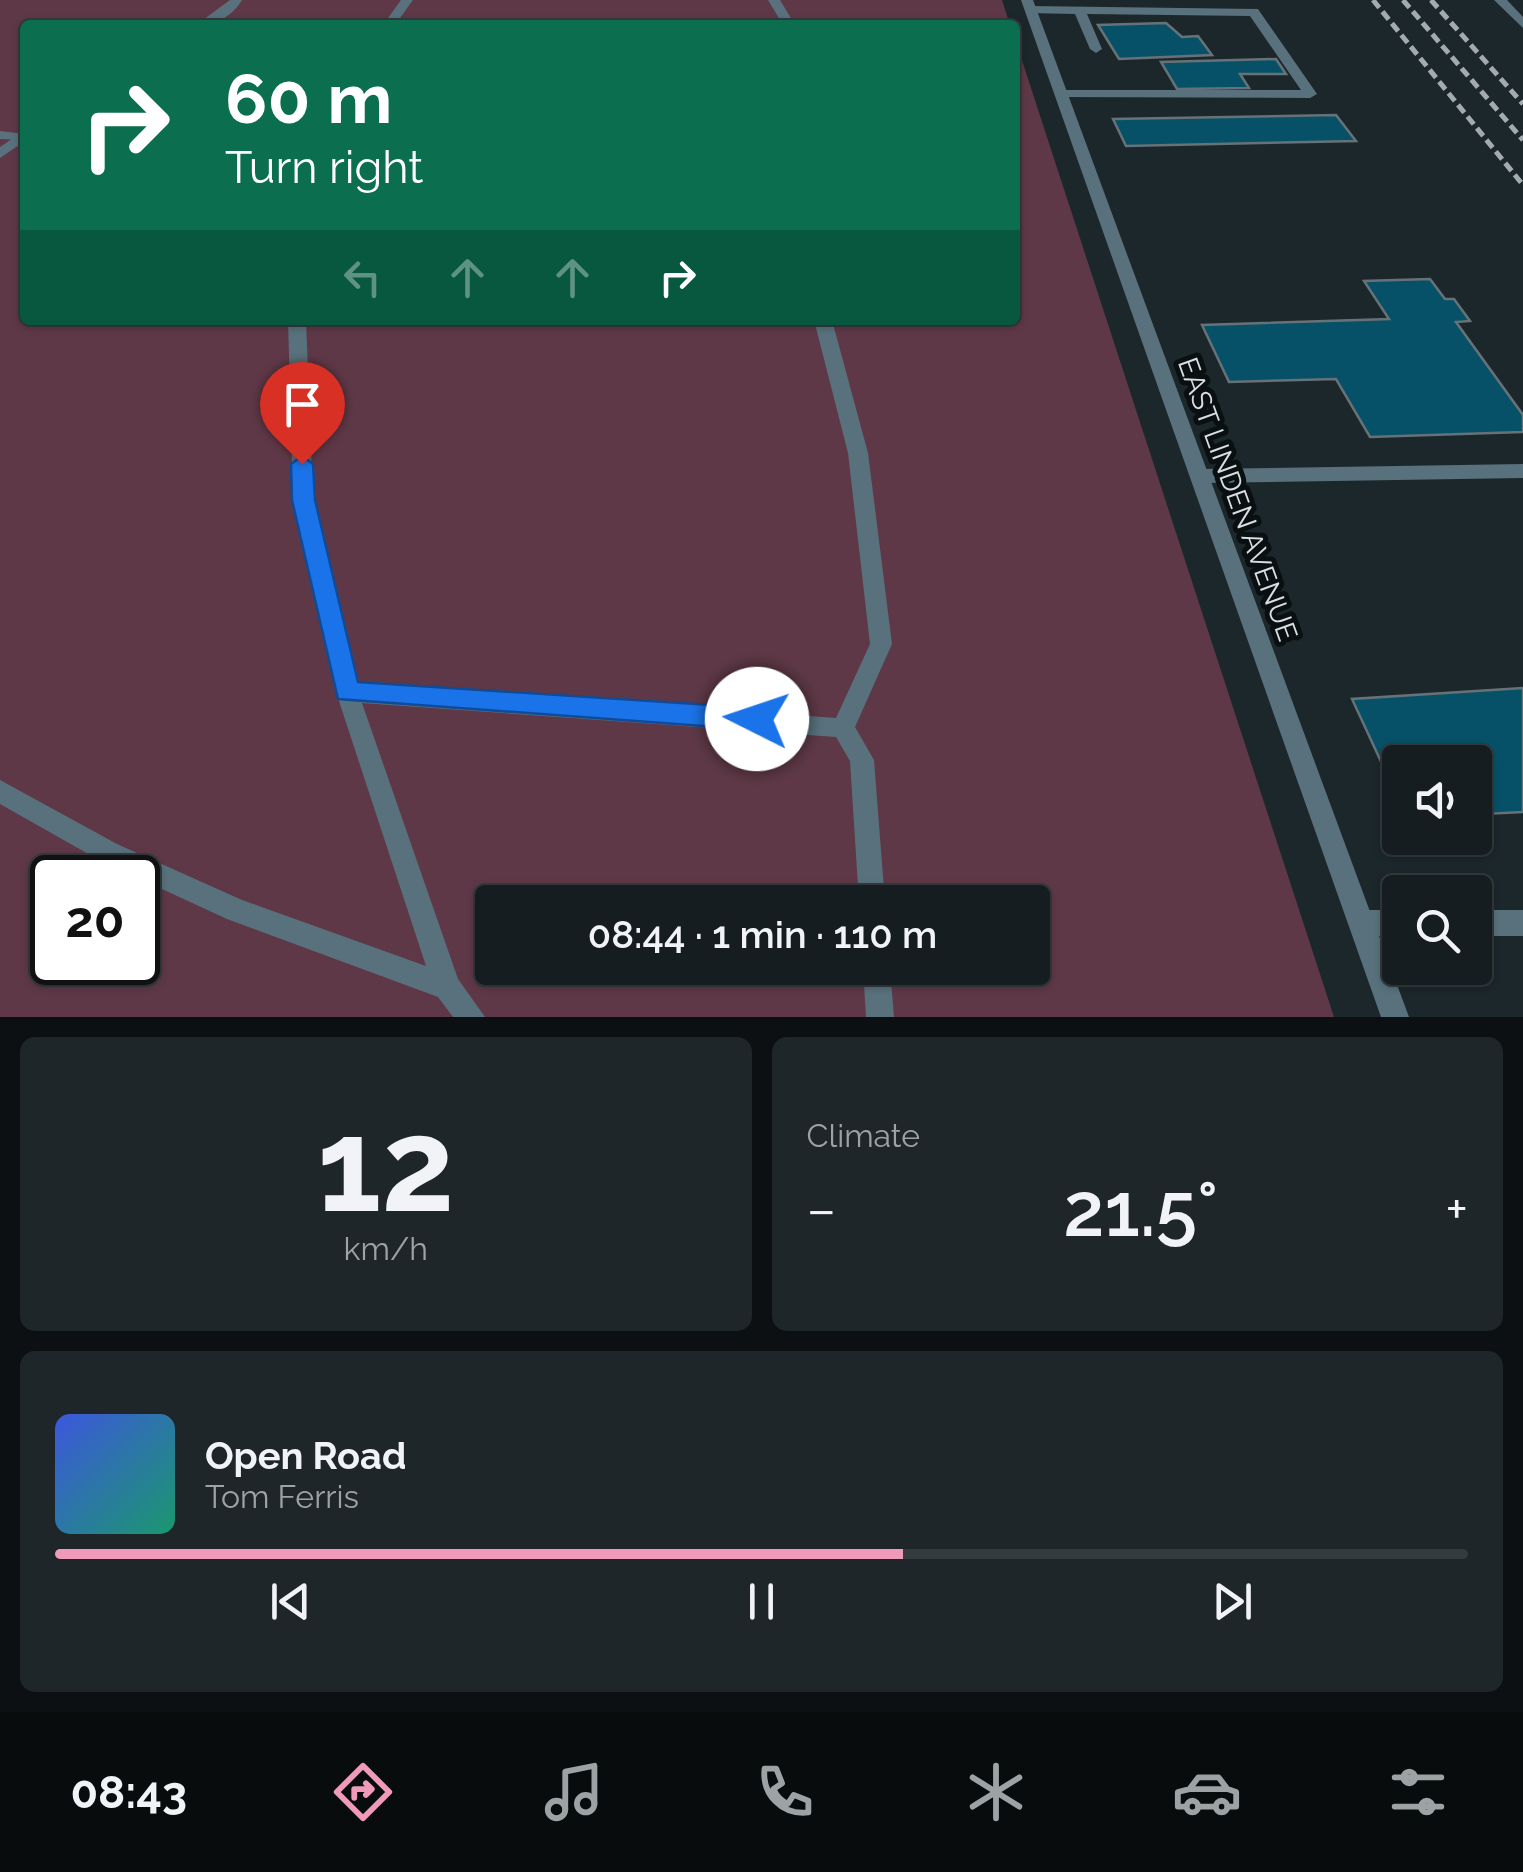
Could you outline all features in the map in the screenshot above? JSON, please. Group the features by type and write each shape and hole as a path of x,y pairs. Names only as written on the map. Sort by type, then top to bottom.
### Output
{"street":[{"path":"210,20 234,4 251,0"},
{"path":"1500,0 1523,24"},
{"path":"1029,5 1079,10 1254,12 1310,94 1062,94"},
{"name":"EAST LINDEN AVENUE","path":"1029,5 1396,1017"},
{"path":"1079,10 1096,49"},
{"path":"0,154 20,137"},
{"path":"297,325 303,500 347,692 447,986 471,1017"},
{"path":"824,325 858,453 881,644 843,728"},
{"path":"1200,476 1523,471"},
{"path":"347,692 843,728"},
{"path":"843,728 862,760 871,885"},
{"path":"0,791 108,852 236,910 447,986"},
{"path":"1492,922 1523,922"},
{"path":"1362,923 1382,923"},
{"path":"878,985 880,1017"}],"shaded area":[{"path":"0,0 1002,0 1008,20 20,20 20,325 1020,325 1020,54 1334,1017 0,1017"}],"building":[{"path":"1166,23 1182,37 1198,36 1212,55 1119,59 1098,25"},
{"path":"1276,59 1286,74 1240,74 1249,88 1177,89 1161,62"},
{"path":"1336,115 1356,141 1126,146 1113,119"},
{"path":"1430,279 1445,299 1454,299 1470,321 1456,322 1523,415 1523,432 1370,437 1336,379 1229,382 1202,325 1389,319 1364,281"},
{"path":"1523,688 1523,812 1492,814 1492,745 1382,745 1382,764 1352,699"}],"railway":[{"path":"1373,0 1523,185"},
{"path":"1403,0 1523,140"},
{"path":"1431,0 1523,104"}],"route":[{"path":"302,464 303,500 347,692 757,719"}]}
